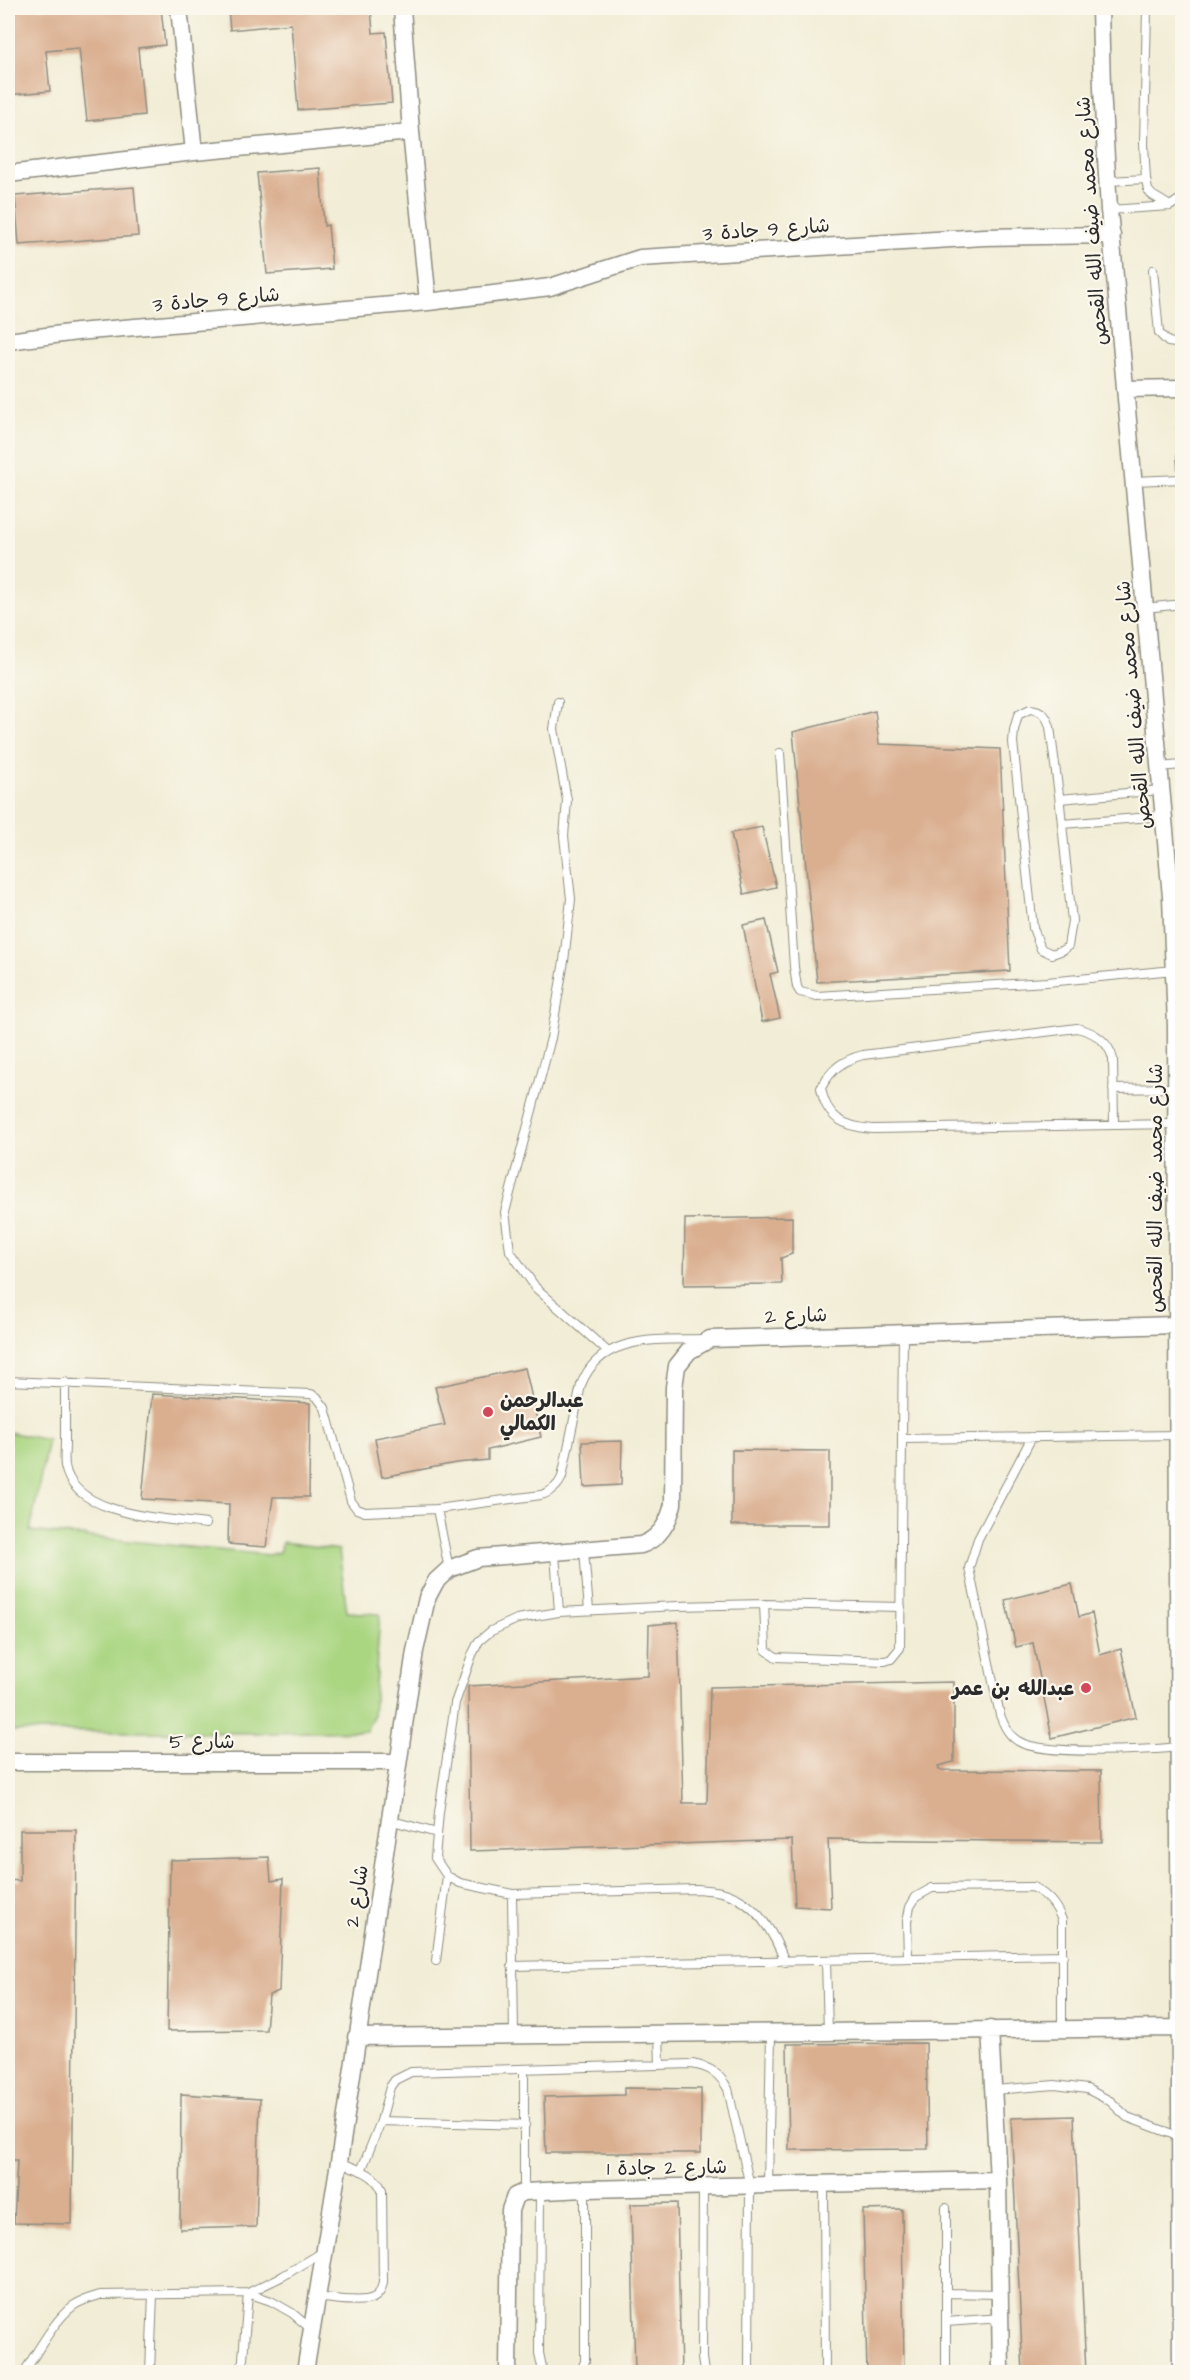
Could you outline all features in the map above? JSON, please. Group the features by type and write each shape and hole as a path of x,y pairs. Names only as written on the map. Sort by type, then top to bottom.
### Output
{"street":[{"path":"179,8 194,152"},
{"path":"402,8 411,132 428,302"},
{"name":"شارع محمد ضيف الله القحص","path":"1100,8 1109,210 1160,767 1171,897 1173,970 1179,1025 1175,1124 1181,1747 1181,2373"},
{"path":"8,174 194,152 411,132"},
{"name":"شارع 9 جادة 3","path":"8,341 77,332 428,302 550,287 640,258 984,237 1112,235"},
{"path":"1125,389 1182,388"},
{"name":"شارع 2","path":"304,2373 339,2162 414,1651 427,1598 436,1581 449,1569 478,1558 641,1545 655,1538 667,1521 673,1504 674,1387 677,1366 689,1351 710,1339 1176,1325"},
{"name":"شارع 5","path":"8,1762 397,1762"},
{"path":"356,2037 1180,2028"},
{"path":"990,2029 998,2180 1001,2373"},
{"name":"شارع 2 جادة 1","path":"532,2191 998,2180"},
{"path":"508,2373 510,2210 515,2196 532,2191"}],"lane":[{"path":"1147,8 1144,144 1146,179 1148,190 1152,195 1170,206"},
{"path":"1108,181 1146,179"},
{"path":"1109,210 1170,206 1182,198"},
{"path":"1153,270 1159,333 1168,342 1182,344"},
{"path":"1181,457 1182,471"},
{"path":"1134,481 1182,479"},
{"path":"1145,608 1182,604"},
{"path":"558,702 554,729 567,800 564,836 571,898 564,961 551,1038 505,1212 510,1251 536,1287 607,1351"},
{"path":"1036,710 1047,718 1052,738 1062,824 1071,932 1068,946 1052,954 1041,949 1033,928 1013,742 1015,722 1018,715 1024,711 1036,710"},
{"path":"780,753 794,967 796,987 800,992 817,996 1047,982 1173,970"},
{"path":"1160,767 1182,765"},
{"path":"1060,799 1161,790"},
{"path":"1062,824 1164,816"},
{"path":"1114,1125 1113,1059 1110,1049 1094,1034 1077,1029 862,1055 847,1059 836,1067 821,1088 827,1109 840,1121 858,1128 1114,1125 1175,1124"},
{"path":"1113,1089 1175,1088"},
{"path":"764,1604 764,1642 770,1655 776,1657 885,1661 891,1659 900,1648 903,1334"},
{"path":"8,1381 311,1394 317,1397 325,1408 351,1501 357,1509 365,1512 437,1509 541,1496 556,1487 562,1477 585,1374 607,1351 627,1343 652,1340 710,1339"},
{"path":"65,1382 65,1466 72,1484 85,1497 119,1511 206,1524"},
{"path":"902,1439 1177,1435"},
{"path":"1032,1437 978,1539 969,1568 1000,1715 1007,1731 1019,1742 1035,1747 1129,1751 1181,1747"},
{"path":"437,1509 449,1569"},
{"path":"584,1551 589,1610"},
{"path":"555,1553 559,1612"},
{"path":"785,1962 776,1936 763,1920 747,1905 726,1893 697,1889 512,1894 460,1883 447,1876 435,1858 455,1703 479,1641 492,1631 517,1619 589,1610 764,1604 901,1607"},
{"path":"389,1820 437,1833"},
{"path":"436,1961 447,1876"},
{"path":"908,1958 907,1921 910,1907 916,1897 932,1887 1033,1887 1047,1895 1056,1905 1062,1920 1062,2029"},
{"path":"512,1894 514,2035"},
{"path":"512,1966 1063,1955"},
{"path":"826,1960 828,2032"},
{"path":"768,2186 771,2033"},
{"path":"659,2034 660,2065"},
{"path":"361,2171 381,2121 390,2087 402,2075 411,2072 692,2064 705,2066 722,2078 728,2089 750,2186 749,2367 747,2373"},
{"path":"524,2070 525,2125 532,2191 539,2353 543,2373"},
{"path":"994,2090 1055,2085 1088,2089 1110,2101 1127,2117 1180,2137"},
{"path":"381,2121 525,2125"},
{"path":"316,2297 364,2301 374,2298 380,2292 383,2283 382,2190 377,2180 339,2162"},
{"path":"824,2185 825,2373"},
{"path":"703,2188 702,2358 704,2373"},
{"path":"580,2373 585,2361 585,2189"},
{"path":"946,2208 946,2373"},
{"path":"248,2293 284,2276 323,2252"},
{"path":"242,2373 248,2293"},
{"path":"18,2373 24,2372 63,2316 73,2306 100,2295 248,2293 271,2301 292,2313 311,2329"},
{"path":"946,2294 1000,2294"},
{"path":"150,2373 153,2295"},
{"path":"946,2322 1001,2318"}],"green space":[{"path":"8,1432 48,1440 30,1531 268,1555 279,1552 283,1542 339,1550 347,1612 380,1614 373,1716 366,1731 266,1733 8,1731"}],"building":[{"path":"8,8 161,8 165,45 138,48 144,115 87,121 79,48 46,51 50,91 8,95"},
{"path":"228,8 371,8 373,33 386,32 392,103 298,110 291,24 230,30"},
{"path":"320,168 324,226 328,225 332,269 267,274 257,173"},
{"path":"134,187 138,236 19,245 15,196"},
{"path":"875,711 879,744 1000,749 1010,971 817,982 793,732"},
{"path":"762,827 776,887 744,894 731,833"},
{"path":"766,920 778,972 770,974 780,1018 762,1022 743,925"},
{"path":"792,1217 792,1254 781,1258 782,1284 684,1285 685,1219"},
{"name":"عبدالرحمن الكمالي","path":"525,1368 541,1437 488,1450 488,1460 456,1463 382,1477 375,1438 445,1425 435,1387"},
{"path":"152,1394 310,1403 309,1497 273,1497 266,1547 228,1544 229,1504 142,1499"},
{"path":"622,1441 621,1485 584,1487 582,1442"},
{"path":"732,1450 830,1451 830,1525 732,1525"},
{"name":"عبدالله بن عمر","path":"1072,1584 1079,1617 1092,1613 1100,1655 1121,1649 1136,1717 1052,1738 1033,1643 1016,1647 1005,1600"},
{"path":"678,1622 683,1803 707,1803 710,1687 954,1682 954,1762 938,1766 939,1770 1101,1771 1102,1842 828,1839 831,1908 795,1906 792,1840 470,1851 468,1686 648,1676 649,1625"},
{"path":"20,1830 76,1830 72,2224 14,2223 17,2160 8,2160 8,1880 20,1881"},
{"path":"269,1857 271,1881 283,1879 279,1991 269,1995 266,2030 167,2031 170,1860"},
{"path":"926,2043 928,2149 789,2150 787,2044"},
{"path":"624,2088 701,2089 701,2153 546,2153 544,2097 624,2095"},
{"path":"181,2094 260,2099 256,2227 180,2229"},
{"path":"1074,2116 1086,2373 1023,2373 1011,2118"},
{"path":"677,2203 681,2373 635,2373 631,2204"},
{"path":"902,2209 904,2373 867,2373 863,2210"}],"place":[{"name":"عبدالرحمن الكمالي","path":"488,1412"},
{"name":"عبدالله بن عمر","path":"1086,1688"}]}
